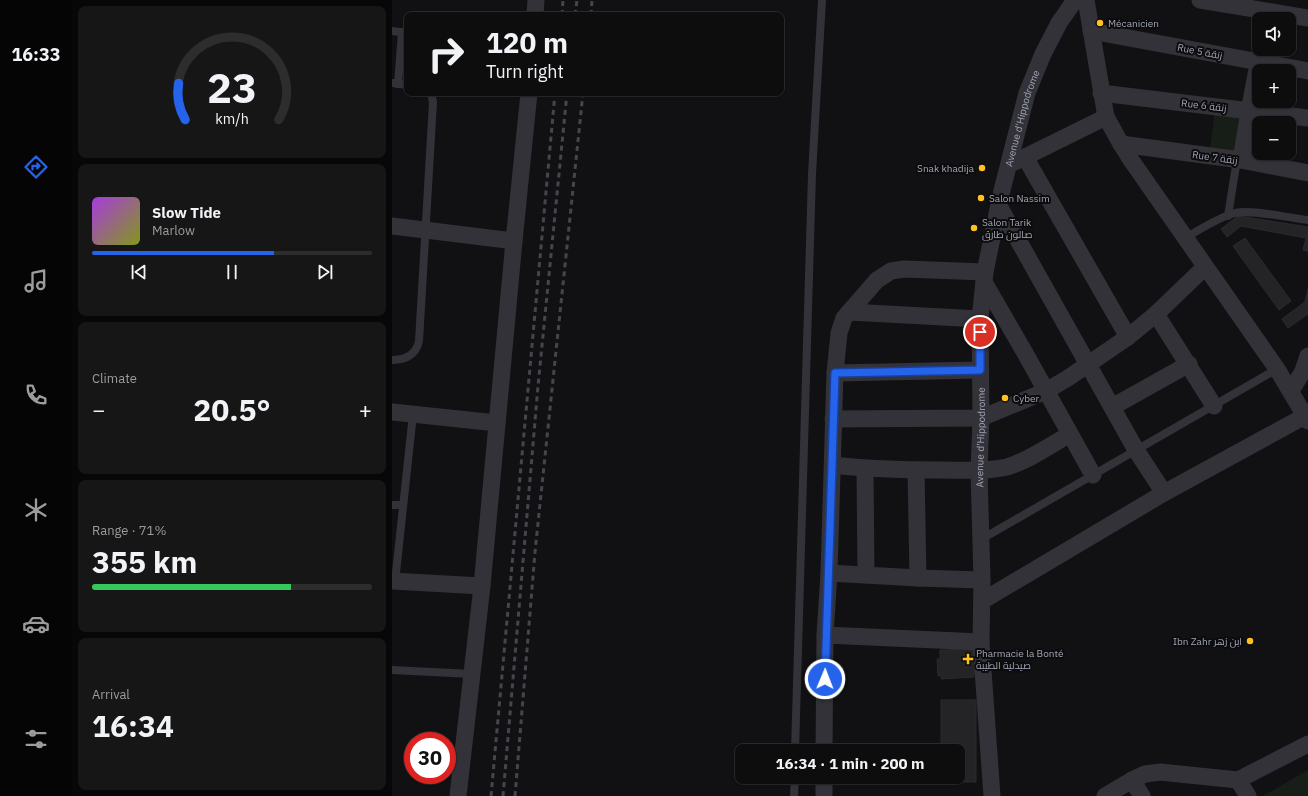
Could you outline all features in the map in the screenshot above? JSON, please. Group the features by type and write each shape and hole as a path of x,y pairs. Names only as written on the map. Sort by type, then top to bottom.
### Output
{"street":[{"path":"535,12 536,0"},
{"name":"Avenue d'Hippodrome","path":"992,796 981,642 982,580 979,471 981,418 980,319 985,277 999,206 1027,93 1043,54 1059,23 1075,0"},
{"path":"982,601 1164,493 1307,418 1277,369 1121,144 1106,117 1086,0"},
{"path":"1200,0 1268,10 1308,18"},
{"name":"Rue 5 زنقة","path":"1091,31 1252,55"},
{"path":"1239,160 1259,56"},
{"name":"Rue 5 زنقة","path":"1259,56 1308,71"},
{"name":"Rue 6 زنقة","path":"1101,93 1308,118"},
{"path":"458,796 482,586 529,96"},
{"path":"1009,166 1106,117"},
{"name":"Rue 7 زنقة","path":"1121,144 1239,160 1308,173"},
{"path":"1025,157 1128,337"},
{"path":"999,206 1136,450 1164,493"},
{"path":"392,226 514,241"},
{"path":"833,419 981,418 1046,392 1128,337 1156,314 1205,267"},
{"path":"824,744 825,635 833,465 833,419 835,373 840,328 844,318 877,280 891,271 904,269 985,277 1046,392 1093,475"},
{"path":"849,312 980,319"},
{"path":"1156,314 1214,406"},
{"path":"1112,407 1188,364"},
{"path":"1291,391 1306,367"},
{"path":"835,373 980,370"},
{"path":"392,412 497,423"},
{"path":"833,465 865,469 979,471 1009,466 1070,434"},
{"path":"865,469 866,575"},
{"path":"916,470 918,578"},
{"path":"829,573 982,580"},
{"path":"393,582 482,586"},
{"path":"825,635 981,642"},
{"path":"1105,796 1145,774 1160,772 1238,780 1308,744"},
{"path":"1132,780 1142,796"},
{"path":"1238,780 1248,796"},
{"path":"824,784 824,796"}],"lane":[{"path":"795,744 812,174 822,0"},
{"path":"392,31 404,32 395,83"},
{"path":"392,360 407,358 418,348 433,102 432,96"},
{"path":"1228,216 1239,160"},
{"path":"1185,238 1228,216 1245,212 1308,220"},
{"path":"980,540 1277,369"},
{"path":"393,582 413,414"},
{"path":"392,505 403,506"},
{"path":"392,670 472,674"},
{"path":"794,784 794,796"}],"shaded area":[{"path":"1215,111 1241,115 1236,153 1210,150"},
{"path":"1308,770 1308,796 1263,796"}],"building":[{"path":"1238,216 1308,227 1308,251 1303,250 1306,238 1241,226 1227,237 1221,229"},
{"path":"1245,238 1291,301 1279,310 1233,246"},
{"path":"1308,289 1308,314 1288,328 1282,319 1305,302"},
{"path":"948,645 974,647 979,674 974,674 974,677 941,679 941,675 938,676 937,659 940,659 940,650 948,650"},
{"path":"941,700 976,700 976,782 965,782 965,744 941,744"}],"railway":[{"path":"562,12 563,0"},
{"path":"575,12 577,0"},
{"path":"591,12 592,0"},
{"path":"491,796 555,96"},
{"path":"503,796 538,386 567,96"},
{"path":"515,796 535,552 583,96"}],"place":[{"name":"Mécanicien","path":"1100,23"},
{"name":"Snak khadija","path":"982,168"},
{"name":"Salon Nassim","path":"981,198"},
{"name":"Salon Tarik صالون طارق","path":"974,228"},
{"name":"Cyber","path":"1005,398"},
{"name":"Ibn Zahr ابن زهر","path":"1250,641"},
{"name":"Pharmacie la Bonté صيدلية الطيبة","path":"968,659"}],"route":[{"path":"825,679 825,635 833,465 835,373 980,370 980,332"}]}
